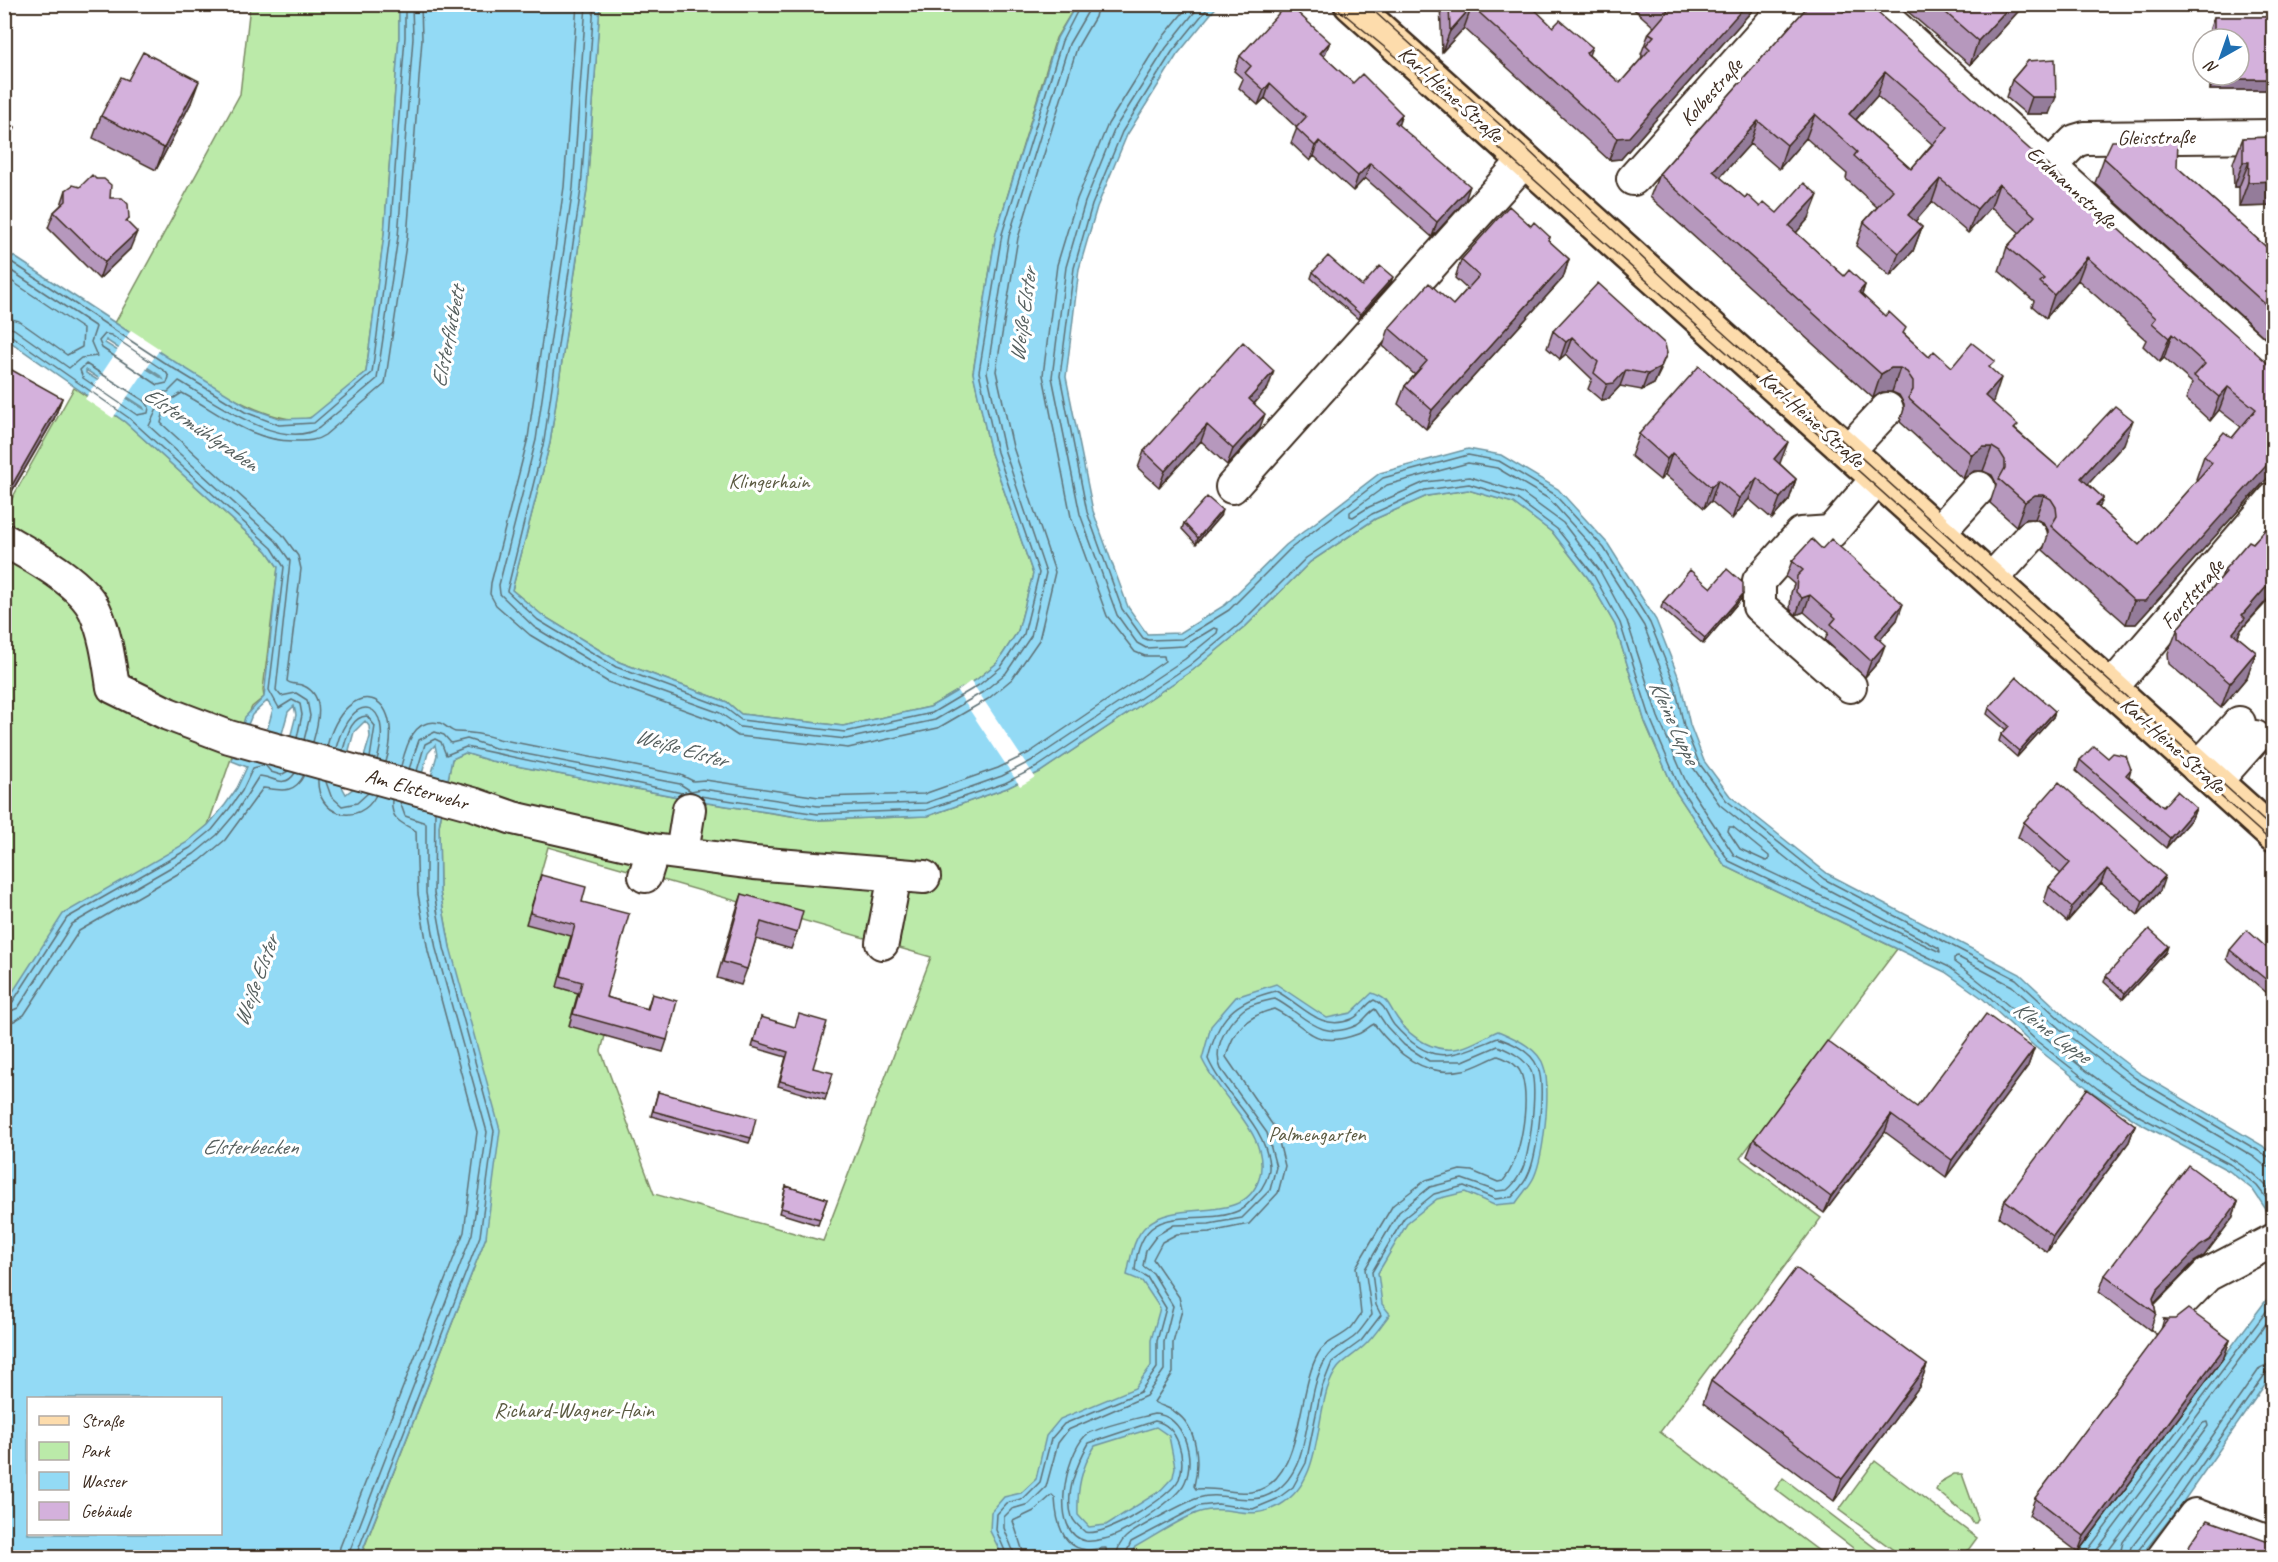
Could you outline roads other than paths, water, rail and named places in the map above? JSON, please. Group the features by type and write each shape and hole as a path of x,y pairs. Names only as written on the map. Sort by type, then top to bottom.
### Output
{"main road":[{"name":"Karl-Heine-Straße","path":"1350,4 2274,835"}],"street":[{"name":"Kolbestraße","path":"1633,179 1789,4"},
{"name":"Erdmannstraße","path":"1870,4 2274,369"},
{"name":"Gleisstraße","path":"2049,166 2074,141 2085,138 2274,136"},
{"path":"1232,487 1525,160"},
{"path":"1848,452 1887,409"},
{"path":"1850,686 1759,606 1760,581 1801,534 1831,532 1878,478"},
{"path":"1938,533 1979,488"},
{"name":"Forststraße","path":"2111,688 2274,499"},
{"path":"1991,580 2031,536"},
{"name":"Am Elsterwehr","path":"5,540 64,576 94,609 107,645 113,687 168,714 229,737 468,803 660,860 751,875 909,876 882,943"},
{"path":"2207,775 2247,730"},
{"path":"660,860 689,809"},
{"path":"2164,1319 2207,1275 2274,1240"},
{"path":"2163,1557 2195,1515 2274,1544"}],"water":[{"path":"399,5 600,5 587,189 550,443 512,590 542,615 619,662 727,702 741,714 843,726 930,707 976,680 997,663 1018,631 1033,574 991,453 973,373 996,233 1057,38 1076,5 1218,5 1177,55 1127,135 1097,207 1079,269 1066,377 1093,511 1128,607 1147,634 1180,633 1225,605 1286,545 1380,473 1468,449 1501,455 1558,489 1608,544 1656,620 1680,681 1690,725 1704,761 1730,796 1828,874 2020,974 2068,1019 2139,1073 2263,1146 2273,1156 2273,1220 2253,1190 2229,1171 2138,1122 2095,1094 2034,1046 1982,998 1945,972 1725,866 1674,789 1645,722 1615,625 1588,578 1553,533 1513,503 1468,490 1427,496 1375,519 1310,562 1245,627 1193,670 1040,772 1007,788 928,816 818,820 701,802 683,808 678,797 491,761 465,753 452,759 439,826 440,892 450,947 500,1130 486,1237 360,1557 5,1557 5,1004 63,914 186,843 208,825 237,788 247,767 232,761 245,717 264,697 278,567 267,551 125,422 5,338 4,250 248,407 281,419 310,418 366,372 384,235 399,37","holes":["106,340 162,377 163,379 105,343","86,370 144,409 86,373","267,701 273,709 258,762 245,732 252,715","294,706 296,715 282,769 273,766 288,712","365,721 369,726 370,737 355,787 346,794 340,783 354,732","435,745 437,755 422,808 413,805 428,753"]},
{"path":"1276,984 1327,1018 1351,1013 1372,993 1385,1000 1402,1025 1416,1038 1442,1049 1460,1048 1498,1031 1525,1044 1541,1060 1547,1090 1541,1154 1534,1177 1516,1203 1494,1205 1465,1192 1437,1199 1408,1222 1378,1273 1382,1304 1390,1314 1375,1335 1334,1373 1323,1405 1309,1469 1303,1483 1280,1505 1269,1510 1250,1513 1214,1510 1197,1513 1135,1547 1129,1557 1003,1557 990,1531 991,1512 1004,1497 1021,1493 1036,1479 1046,1436 1060,1419 1135,1388 1151,1366 1151,1340 1160,1308 1142,1281 1127,1275 1133,1248 1142,1230 1160,1217 1225,1207 1239,1202 1251,1194 1259,1179 1261,1159 1255,1139 1202,1059 1211,1026 1236,997","holes":["1156,1427 1169,1436 1175,1467 1173,1477 1160,1491 1106,1525 1089,1527 1078,1515 1078,1496 1083,1471 1095,1446"]},
{"path":"2273,1291 2273,1373 2183,1502 2140,1557 2074,1557"}],"tram line":[{"path":"1332,4 1411,69 2274,844"},
{"path":"1366,4 1527,149 1701,313 2274,830"}],"water label":[{"name":"Weiße Elster","path":"1023,315"},
{"name":"Elsterflutbett","path":"448,337"},
{"name":"Elstermühlgraben","path":"201,429"},
{"name":"Kleine Luppe","path":"1674,722"},
{"name":"Weiße Elster","path":"681,748"},
{"name":"Weiße Elster","path":"256,981"},
{"name":"Kleine Luppe","path":"2052,1032"},
{"name":"Elsterbecken","path":"250,1147"}],"park label":[{"name":"Klingerhain","path":"769,481"},
{"name":"Palmengarten","path":"1317,1134"},
{"name":"Richard-Wagner-Hain","path":"574,1410"}]}
